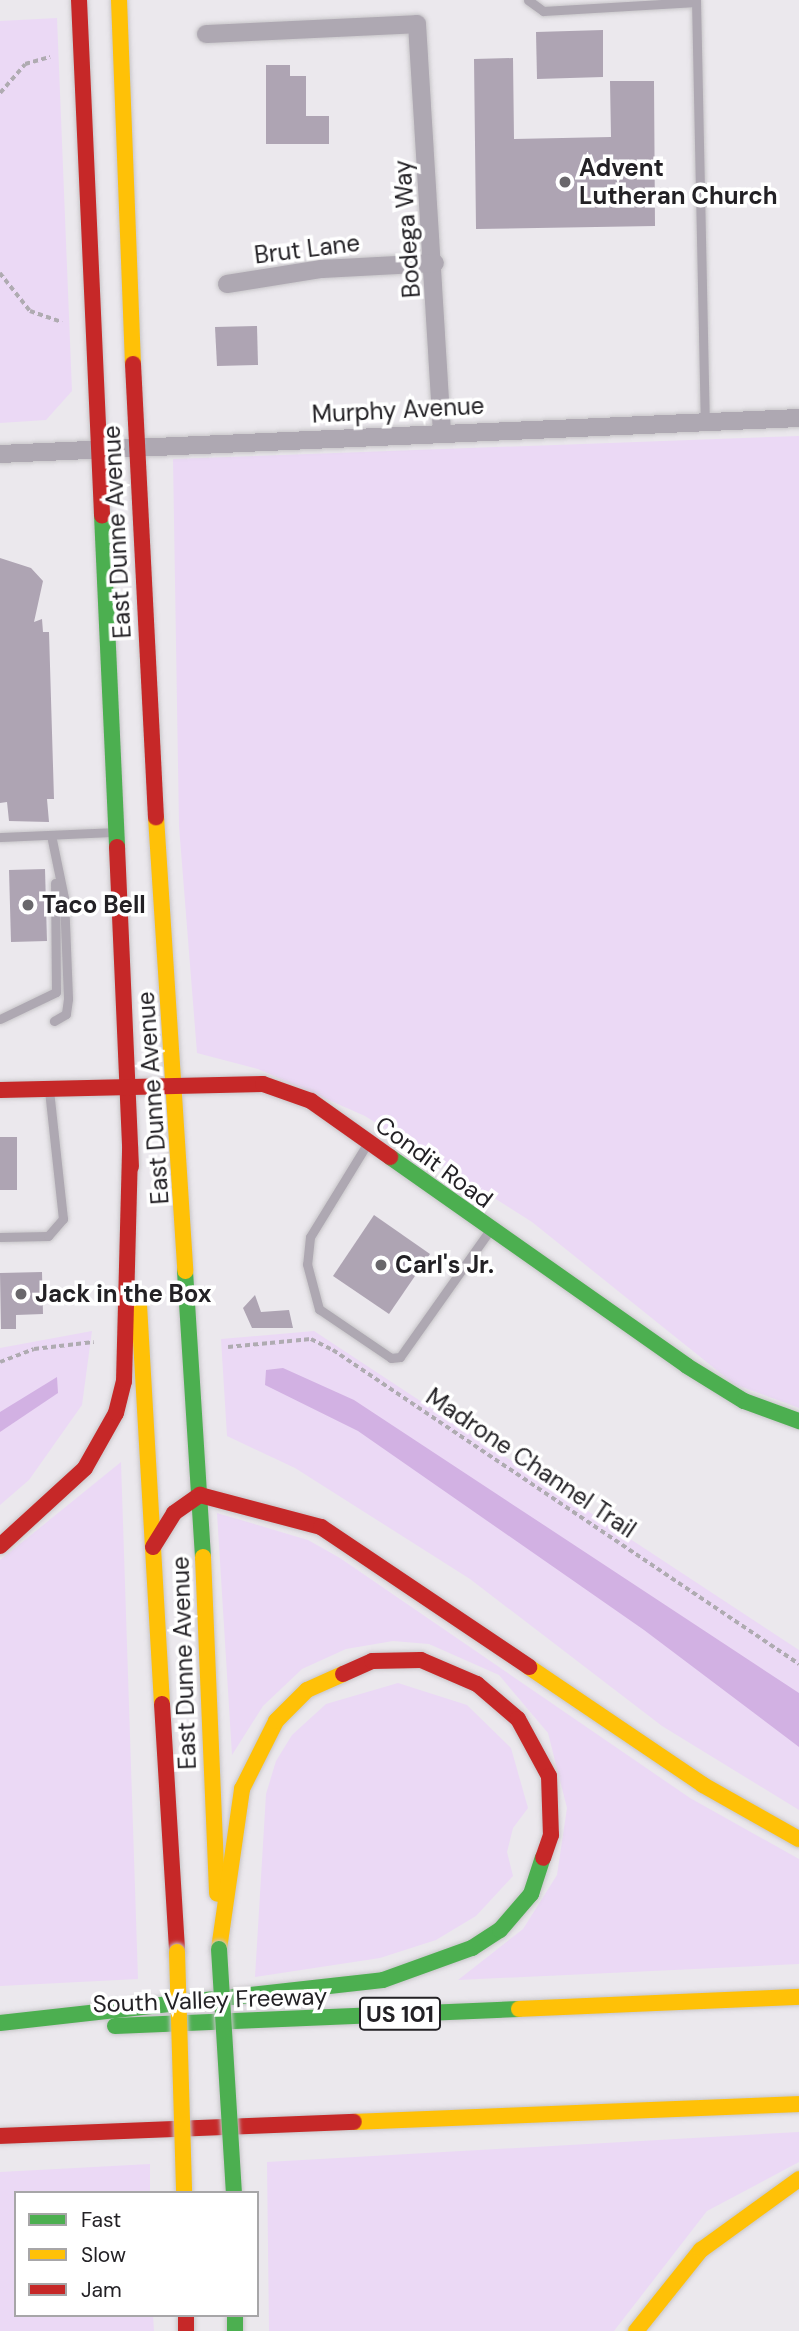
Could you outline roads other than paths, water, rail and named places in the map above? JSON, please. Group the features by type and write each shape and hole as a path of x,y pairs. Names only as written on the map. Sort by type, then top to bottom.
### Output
{"main road":[{"name":"East Dunne Avenue","path":"79,0 94,451 126,1084 177,1952 184,2191"},
{"name":"East Dunne Avenue","path":"119,0 136,450 200,1495 219,1950 234,2191"},
{"name":"Condit Road","path":"0,1090 176,1082 263,1084 311,1101 490,1230 687,1366 744,1401 799,1421"},
{"path":"0,1546 85,1468 116,1413 124,1381 130,1149"},
{"path":"153,1547 174,1513 200,1495 291,1515 340,1538 703,1785 799,1839"},
{"path":"0,2023 383,1980 472,1948 500,1930 531,1894 551,1835 549,1776 518,1719 477,1684 421,1660 372,1661 307,1690 276,1721 242,1789 219,1950"},
{"name":"South Valley Freeway","path":"0,2031 799,1997"},
{"path":"0,2136 799,2104"},
{"path":"636,2331 701,2250 799,2179"}],"street":[{"name":"Bodega Way","path":"206,34 417,24 435,263 442,432"},
{"name":"Brut Lane","path":"227,284 322,269 435,263"},
{"name":"Murphy Avenue","path":"0,454 136,450 442,432 799,418"}],"lane":[{"path":"528,0 543,11 696,1 705,421"},
{"path":"0,837 113,832"},
{"path":"0,1019 56,992 55,879 51,835"},
{"path":"54,1021 66,1014 68,999 64,898 55,879"},
{"path":"0,1237 48,1236 63,1219 49,1088"},
{"path":"368,1143 310,1237 307,1264 319,1309 391,1357 400,1357 490,1230"}],"place":[{"name":"Advent Lutheran Church","path":"565,182"},
{"name":"Taco Bell","path":"28,905"},
{"name":"Carl's Jr.","path":"381,1265"},
{"name":"Jack in the Box","path":"21,1294"}]}
